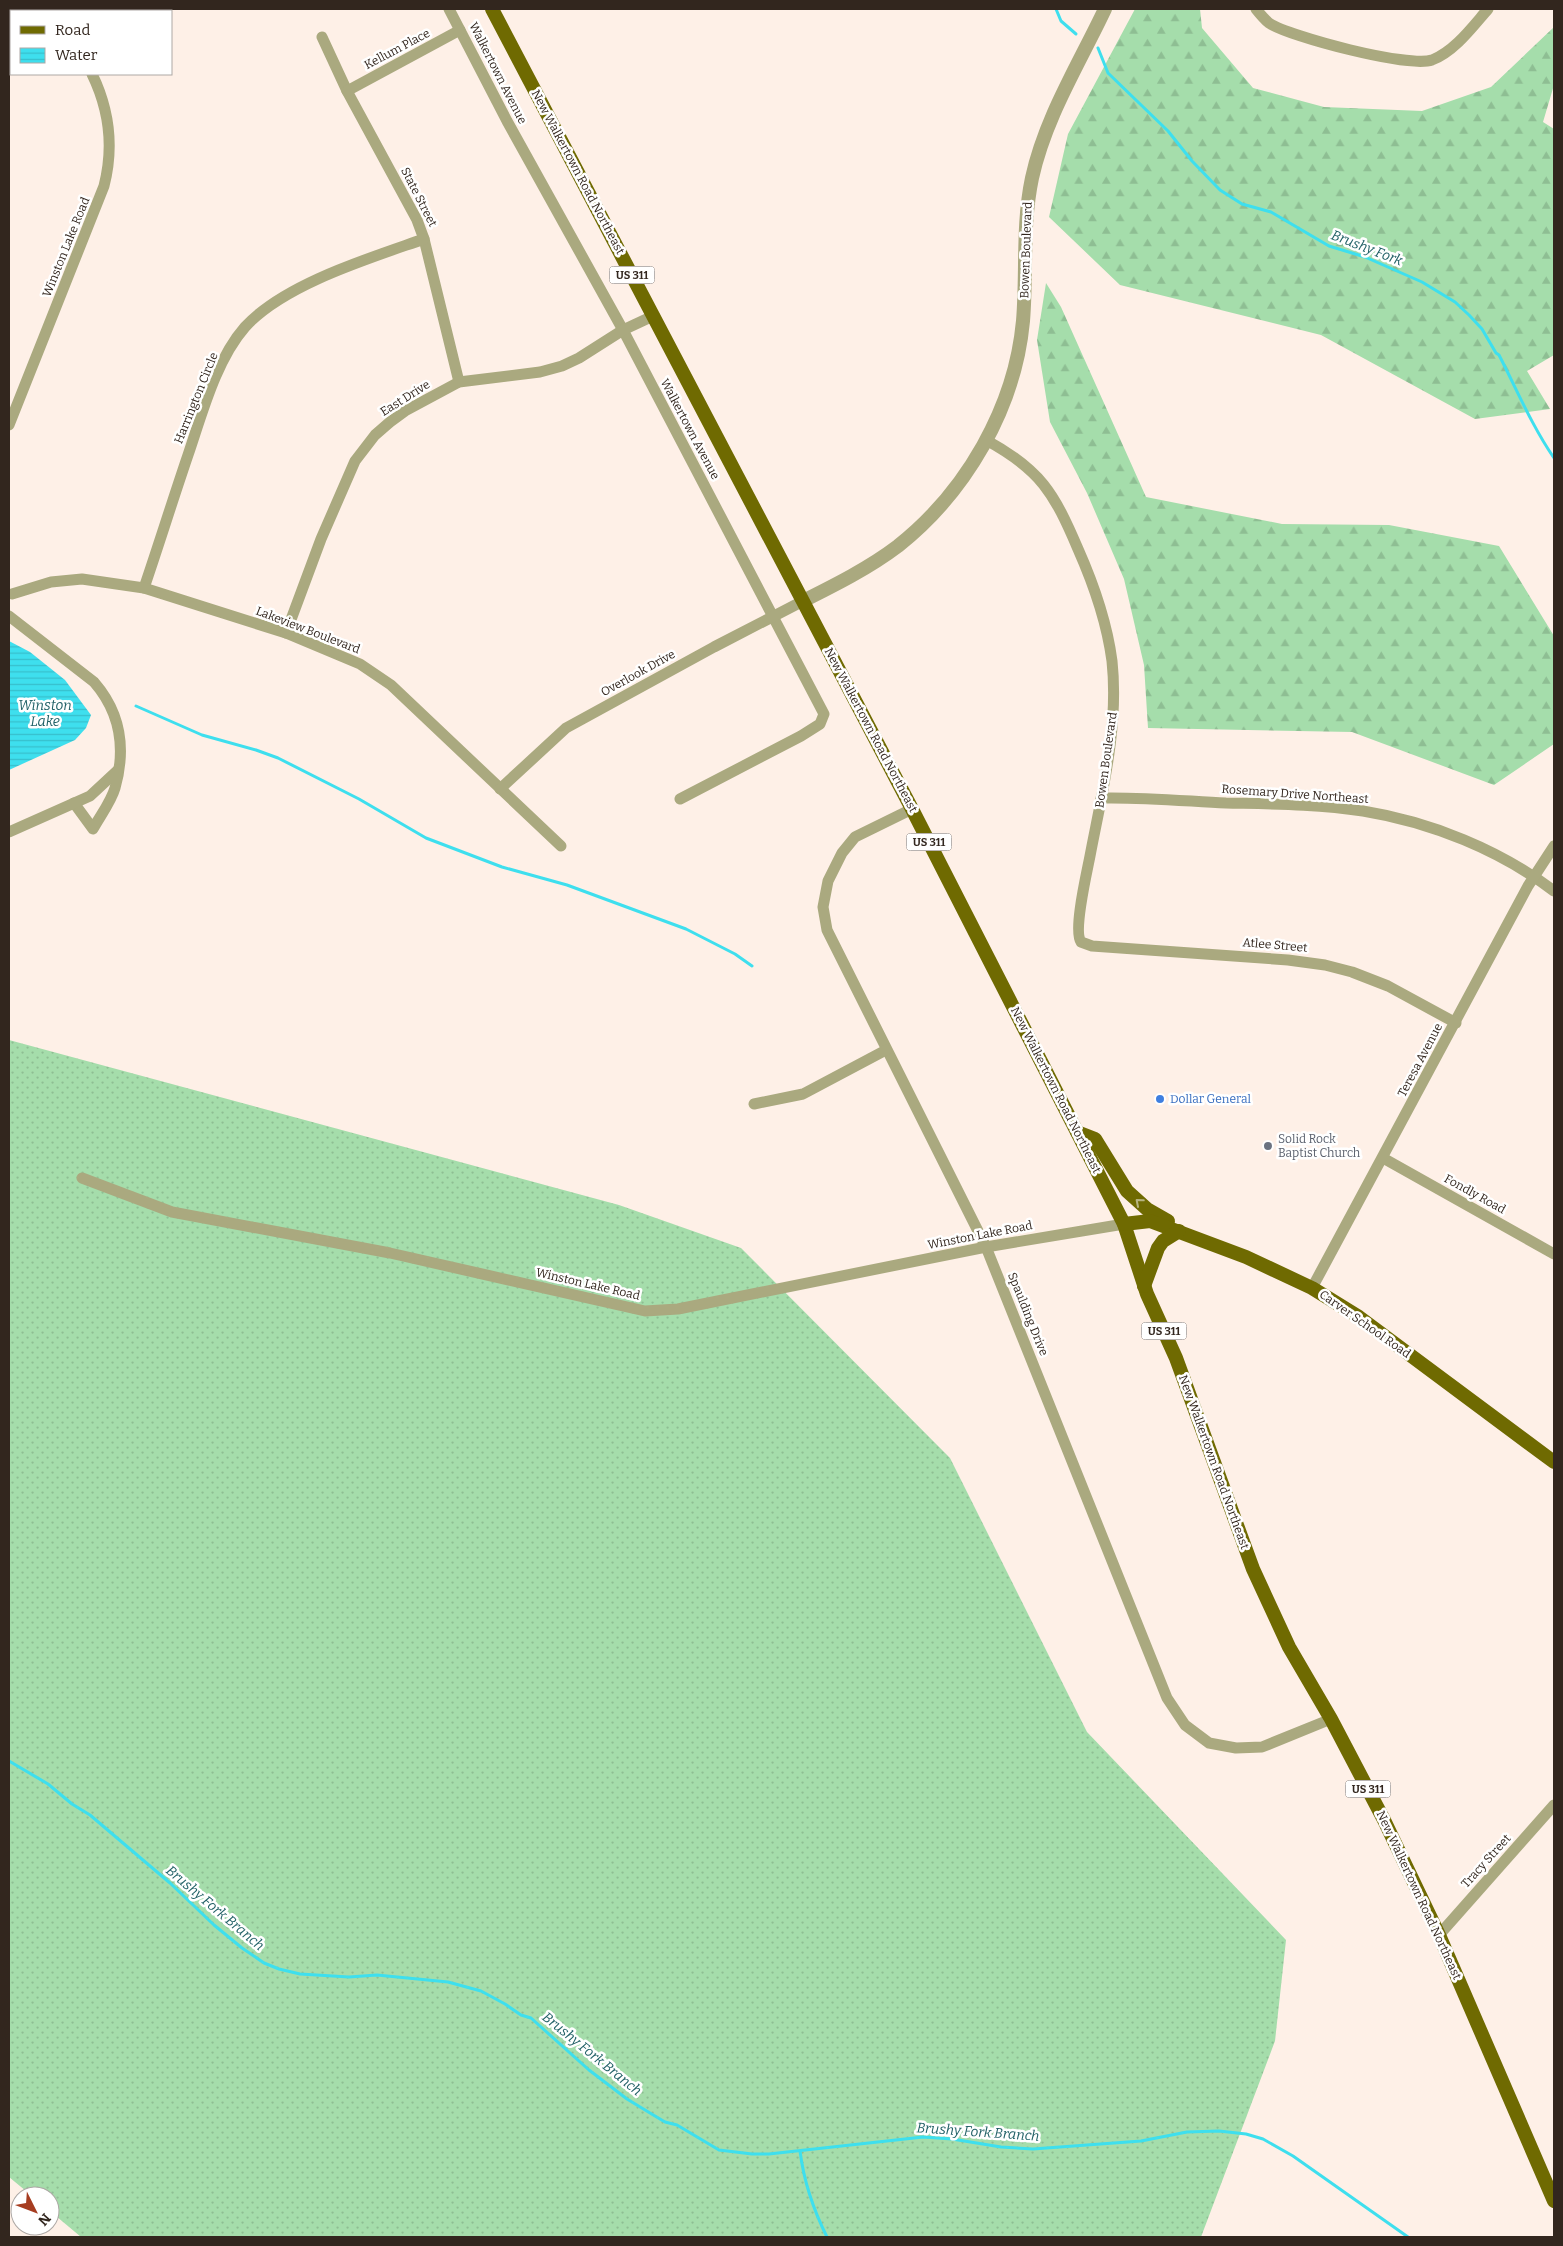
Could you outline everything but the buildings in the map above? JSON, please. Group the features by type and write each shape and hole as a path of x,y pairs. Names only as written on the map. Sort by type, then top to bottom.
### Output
{"main road":[{"name":"New Walkertown Road Northeast","path":"492,9 912,809 1124,1224 1144,1286 1176,1358 1253,1569 1289,1647 1331,1719 1384,1820 1439,1935 1554,2201"},
{"path":"1077,1132 1095,1140 1127,1191 1147,1209 1179,1231 1163,1241 1158,1248 1144,1286"},
{"name":"Carver School Road","path":"1124,1224 1150,1221 1246,1257 1312,1288 1359,1317 1554,1462"}],"street":[{"name":"Walkertown Avenue","path":"449,9 507,121 623,330 822,710 824,719 820,724 801,736 680,799"},
{"name":"Bowen Boulevard","path":"803,601 885,555 915,531 948,497 966,473 986,440 1006,394 1020,342 1024,297 1025,220 1035,164 1047,130 1105,9"},
{"path":"1256,9 1261,16 1277,27 1374,55 1420,62 1439,57 1488,9"},
{"name":"Kellum Place","path":"347,91 460,30"},
{"name":"State Street","path":"322,37 347,91 417,220 424,239 459,382"},
{"name":"Winston Lake Road","path":"9,424 104,186 109,168 110,135 102,98 92,75"},
{"name":"Harrington Circle","path":"144,588 202,413 222,362 245,327 276,301 312,283 361,261 424,239"},
{"name":"East Drive","path":"286,633 339,495 355,461 376,435 405,411 459,382 540,372 562,366 579,358 623,330 653,316"},
{"name":"Bowen Boulevard","path":"986,440 1025,464 1051,493 1064,515 1101,610 1109,642 1114,685 1110,746 1081,906 1078,934 1081,942"},
{"name":"Lakeview Boulevard","path":"12,594 51,582 82,579 144,588 286,633 360,664 392,686 561,846"},
{"name":"Overlook Drive","path":"500,789 566,728 803,601"},
{"path":"9,616 80,670 104,693 115,713 118,722 120,751 115,789 93,829 74,803"},
{"path":"9,832 90,796 118,770"},
{"name":"Rosemary Drive Northeast","path":"1101,798 1307,806 1364,811 1402,820 1463,840 1534,876 1554,891"},
{"name":"Spaulding Drive","path":"912,809 855,837 842,853 828,880 823,907 827,930 986,1247 1167,1698 1185,1725 1209,1742 1236,1748 1262,1747 1331,1719"},
{"name":"Teresa Avenue","path":"1312,1288 1534,876 1554,846"},
{"name":"Atlee Street","path":"1081,942 1092,946 1288,960 1325,965 1352,972 1388,986 1456,1023"},
{"path":"754,1104 802,1094 886,1050"},
{"name":"Fondly Road","path":"1383,1158 1554,1254"},
{"name":"Winston Lake Road","path":"82,1178 172,1212 390,1253 645,1311 678,1310 986,1247 1124,1224"},
{"name":"Tracy Street","path":"1439,1935 1554,1805"}],"green space":[{"path":"1135,9 1200,9 1202,28 1253,88 1324,107 1422,111 1491,87 1554,27 1554,85 1543,122 1554,129 1554,355 1527,371 1550,409 1475,419 1321,335 1120,285 1049,217 1068,134"},
{"path":"1046,283 1061,307 1146,497 1282,524 1389,525 1499,546 1554,636 1554,744 1494,785 1352,732 1148,728 1144,665 1124,579 1087,493 1050,422 1037,340"},
{"path":"9,1040 619,1205 741,1248 950,1458 1087,1732 1286,1940 1275,2041 1201,2237 81,2237 60,2219 60,2186 20,2186 9,2177"}],"water":[{"name":"Winston Lake","path":"9,641 30,652 65,680 91,715 86,728 75,740 9,770"}],"waterway":[{"name":"Brushy Fork","path":"1056,9 1061,21 1076,34"},
{"name":"Brushy Fork","path":"1098,48 1108,73 1168,131 1192,161 1220,190 1242,204 1271,212 1329,246 1365,257 1422,282 1455,302 1482,329 1499,355 1532,421 1554,458"},
{"path":"136,706 202,735 278,758 359,799 426,838 502,867 567,885 686,929 735,954 752,966"},
{"name":"Brushy Fork Branch","path":"9,1761 48,1784 72,1804 90,1815 170,1883 214,1925 264,1963 300,1974 349,1977 377,1975 448,1982 481,1991 521,2015 531,2018 589,2070 627,2099 665,2122 677,2125 719,2150 769,2154 923,2137 1033,2149 1141,2141 1187,2132 1219,2131 1246,2134 1263,2139 1293,2156 1408,2237"},
{"path":"800,2151 810,2196 827,2237"}],"place":[{"name":"Dollar General","path":"1160,1099"},
{"name":"Solid Rock Baptist Church","path":"1268,1146"}]}
